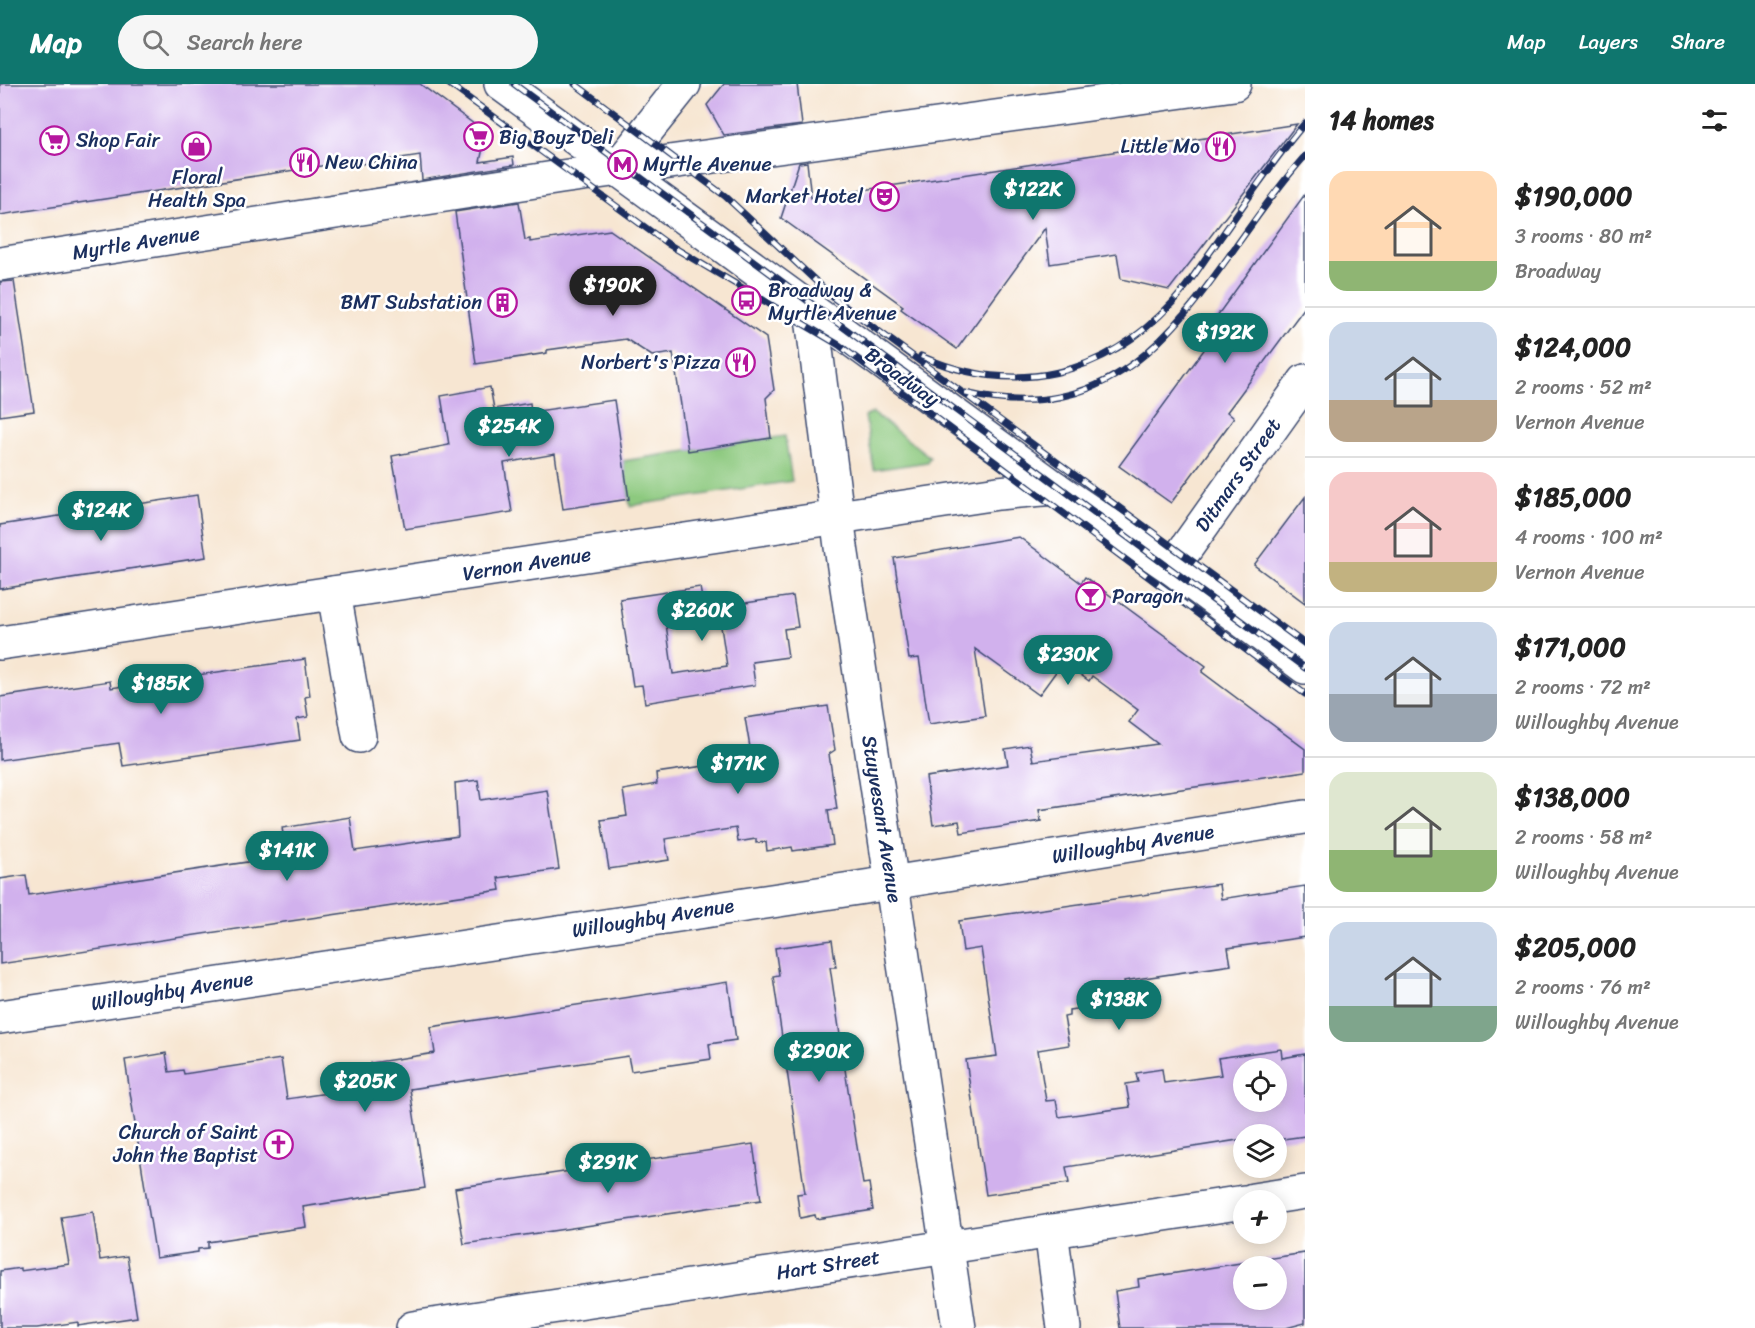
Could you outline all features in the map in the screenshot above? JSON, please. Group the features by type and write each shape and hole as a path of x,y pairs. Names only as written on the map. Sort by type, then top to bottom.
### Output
{"street":[{"name":"Broadway","path":"501,84 1054,488 1172,568 1305,667"},
{"path":"616,169 684,84"},
{"name":"Myrtle Avenue","path":"0,264 1110,93 1234,84"},
{"name":"Stuyvesant Avenue","path":"811,310 837,517 959,1328"},
{"name":"Ditmars Street","path":"1172,568 1305,381"},
{"name":"Vernon Avenue","path":"0,643 998,493 1054,488"},
{"path":"334,593 359,736"},
{"name":"Willoughby Avenue","path":"0,1017 891,883 1305,817"},
{"path":"1287,1195 1305,1192"},
{"name":"Hart Street","path":"413,1328 1233,1204"},
{"path":"1051,1231 1064,1328"}],"green space":[{"path":"873,413 930,457 927,462 874,470 865,416"},
{"path":"785,436 792,481 630,506 623,461"}],"building":[{"path":"0,84 420,84 486,133 480,162 513,157 514,165 422,180 420,155 355,165 354,161 0,215"},
{"path":"724,84 797,84 802,125 724,135 707,105"},
{"path":"1297,124 1169,290 1121,279 1117,254 1050,264 1045,228 957,349 901,309 903,306 781,218 799,163 807,162 811,198"},
{"path":"1305,194 1305,307 1227,412 1234,418 1171,503 1119,466 1217,332 1209,327"},
{"path":"519,202 525,240 530,239 530,242 610,230 766,338 774,390 766,398 771,438 688,451 673,353 652,356 626,339 547,350 547,353 476,364 455,212"},
{"path":"14,281 34,411 0,416 0,282"},
{"path":"490,387 494,409 530,403 531,412 614,400 629,499 563,509 555,454 504,463 512,512 405,529 392,456 449,445 441,396"},
{"path":"197,495 206,557 0,589 0,525"},
{"path":"1305,497 1305,603 1254,565"},
{"path":"1019,537 1081,583 1085,577 1206,666 1202,672 1305,749 1305,771 1039,810 1041,821 961,833 959,821 933,825 926,777 1008,765 1005,749 1030,745 1033,761 1158,744 1129,722 1138,710 1092,676 1089,681 1063,662 1039,695 975,649 985,716 929,724 919,658 909,659 894,558"},
{"path":"700,587 704,611 665,617 673,674 727,666 718,607 793,596 798,627 784,629 788,657 752,662 755,685 645,703 642,685 633,686 620,599"},
{"path":"305,659 310,696 305,697 308,717 297,719 300,740 123,766 119,743 0,760 0,697 110,681 111,688"},
{"path":"828,706 835,750 829,754 837,809 828,810 833,845 793,851 792,847 767,851 766,842 756,843 756,839 738,842 736,828 665,839 669,860 609,869 601,820 627,816 623,790 657,784 656,773 752,759 745,718"},
{"path":"478,780 481,800 547,790 559,869 498,878 500,890 0,964 0,879 26,875 29,895 287,856 282,828 350,817 355,851 458,836 455,783"},
{"path":"1219,884 1221,899 1305,886 1305,937 1228,948 1231,965 1124,981 1127,1002 1069,1010 1069,1016 1064,1017 1069,1045 1038,1050 1046,1101 1056,1100 1059,1117 1130,1107 1126,1084 1138,1082 1136,1073 1162,1069 1164,1083 1221,1075 1218,1058 1281,1049 1282,1058 1305,1054 1305,1136 1287,1138 1287,1124 1233,1124 1233,1141 1066,1167 1069,1183 986,1195 966,1060 997,1056 981,948 963,951 959,921"},
{"path":"832,940 836,967 830,967 850,1103 863,1184 869,1183 873,1210 816,1219 815,1215 800,1218 797,1194 805,1193 773,976 779,975 775,948"},
{"name":"Church of Saint John the Baptist","path":"728,982 736,1040 709,1044 711,1059 631,1071 628,1056 410,1089 425,1188 303,1207 306,1227 208,1242 208,1248 198,1249 198,1252 156,1258 125,1060 166,1053 169,1072 183,1070 184,1074 281,1059 287,1099 375,1086 371,1063 435,1053 431,1027"},
{"path":"753,1144 761,1200 464,1244 455,1188"},
{"path":"93,1212 100,1260 127,1256 137,1317 78,1326 78,1322 37,1328 0,1328 0,1271 20,1268 20,1271 69,1264 61,1217"},
{"path":"1305,1253 1305,1323 1286,1328 1120,1328 1115,1291 1139,1287 1138,1279 1233,1264 1233,1310 1287,1310 1286,1256"}],"railway":[{"path":"449,84 668,244 839,345 1305,694"},
{"path":"514,84 1305,668"},
{"path":"575,84 725,196 835,299 1305,644"},
{"path":"921,356 956,369 990,375 1023,377 1056,372 1087,363 1118,348 1146,328 1178,297 1267,171 1305,123"},
{"path":"965,393 1029,400 1083,390 1129,367 1168,333 1203,291 1305,156"}],"place":[{"name":"Big Boyz Deli","path":"478,137"},
{"name":"Shop Fair","path":"55,140"},
{"name":"Floral Health Spa","path":"197,146"},
{"name":"Little Mo","path":"1221,146"},
{"name":"New China","path":"304,162"},
{"name":"Myrtle Avenue","path":"622,164"},
{"name":"Market Hotel","path":"884,196"},
{"name":"Broadway & Myrtle Avenue","path":"747,301"},
{"name":"BMT Substation","path":"503,302"},
{"name":"Norbert's Pizza","path":"741,362"},
{"name":"Paragon","path":"1091,596"},
{"name":"Church of Saint John the Baptist","path":"279,1144"}]}
